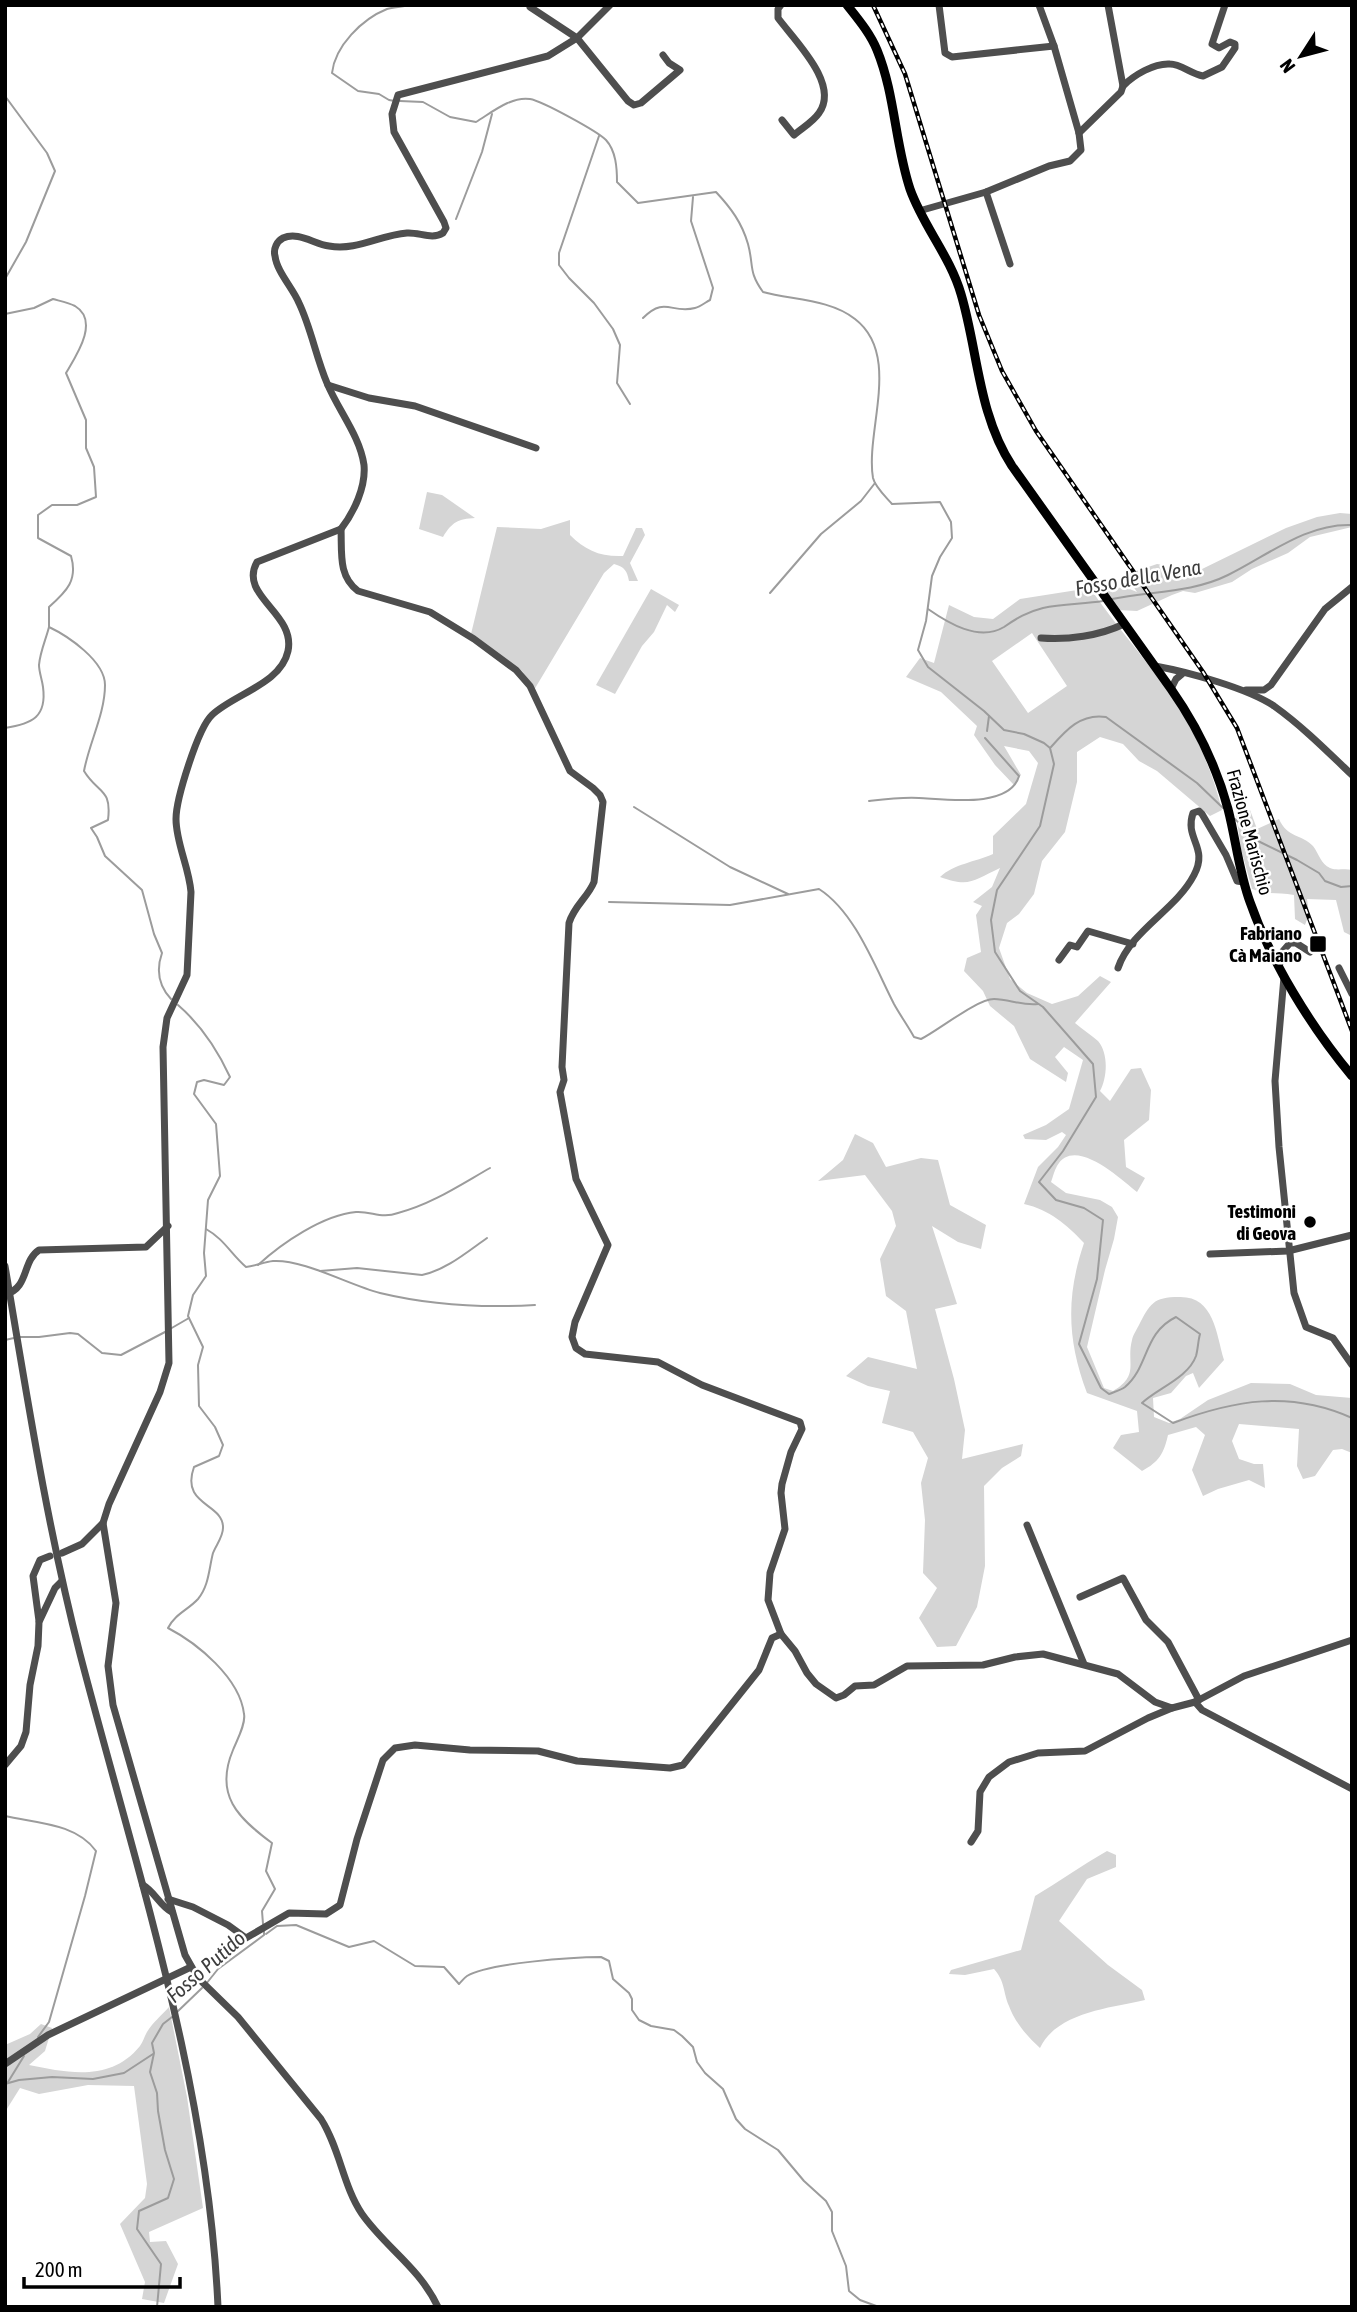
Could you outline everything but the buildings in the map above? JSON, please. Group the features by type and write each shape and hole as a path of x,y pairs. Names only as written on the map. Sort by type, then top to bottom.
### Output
{"main road":[{"name":"Frazione Marischio","path":"848,5 876,49 887,82 905,171 919,211 944,255 961,294 988,416 1002,451 1162,676 1201,738 1220,782 1243,882 1260,930 1281,972 1352,1076"}],"street":[{"path":"531,5 530,7 577,37 634,105 641,103 680,70 663,55"},
{"path":"610,5 577,37 548,56 401,93 396,98 392,114 394,132 444,222 446,228 443,233 433,236 408,233 340,248 294,236 283,238 274,250 279,268 304,315 328,385 356,441 364,469 361,489 341,529 343,576 358,592 430,612 442,618 516,670 530,685 570,771 600,795 603,802 594,882 590,892 573,911 569,923 562,1067 564,1080 560,1093 576,1179 608,1245 575,1322 572,1337 576,1348 585,1354 658,1362 702,1385 800,1422 803,1429 791,1452 782,1484 785,1529 770,1573 768,1592 781,1634 816,1684 836,1698 855,1686 874,1685 907,1666 983,1665 1043,1654 1118,1674 1155,1702 1172,1708"},
{"path":"781,5 778,18 819,73 826,92 821,111 794,135 782,120"},
{"path":"939,5 946,52 952,57 1054,46"},
{"path":"919,211 986,192 1074,158 1081,150 1054,46 1039,5"},
{"path":"1108,5 1123,86"},
{"path":"1079,134 1134,75 1171,63 1203,76 1222,67 1234,52 1235,44 1228,43 1219,48 1212,44 1225,5"},
{"path":"986,192 1010,264"},
{"path":"328,385 369,398 415,406 536,448"},
{"path":"341,529 261,559 254,567 255,586 285,626 288,649 285,660 268,679 223,707 205,723 181,793 176,817 176,828 190,878 191,892 189,962 185,984 167,1018 163,1047 169,1363 160,1392 108,1504 103,1522 116,1603 107,1666 113,1705 168,1899 191,1967 198,1978 238,2017 321,2119 330,2134 360,2212 425,2284 438,2307"},
{"path":"1239,690 1264,690 1271,685 1325,609 1352,587"},
{"path":"1041,638 1091,635 1110,631 1124,624"},
{"path":"1155,666 1239,690 1272,705 1352,775"},
{"path":"1162,676 1184,674"},
{"path":"1171,689 1176,679 1184,674"},
{"path":"1118,968 1133,944 1186,889 1200,864 1191,828 1191,817 1196,810 1202,814 1226,855 1237,881 1243,882"},
{"path":"1059,960 1070,945 1077,947 1088,931 1133,944"},
{"path":"1310,952 1296,943 1290,943 1283,951 1281,972 1275,1081 1288,1251 1294,1293 1306,1327 1333,1338 1352,1365"},
{"path":"1339,968 1352,995"},
{"path":"5,1294 12,1292 22,1282 30,1260 39,1250 146,1247 168,1226"},
{"path":"1210,1254 1288,1251 1352,1235"},
{"path":"6,1267 62,1581 160,1950 188,2075 209,2201 218,2307"},
{"path":"62,1553 82,1544 103,1522"},
{"path":"1027,1525 1084,1664"},
{"path":"5,1765 21,1746 26,1732 30,1685 38,1646 39,1622 33,1576 40,1560 50,1556"},
{"path":"1080,1597 1123,1578 1146,1620 1168,1643 1202,1710 1352,1789"},
{"path":"39,1622 55,1588 62,1581"},
{"path":"168,1899 194,1907 228,1924 246,1938 289,1913 326,1914 340,1905 357,1839 383,1760 395,1748 415,1745 470,1750 538,1751 577,1761 676,1767 683,1765 759,1670 772,1639 781,1634"},
{"path":"971,1842 978,1831 980,1792 989,1777 1009,1762 1038,1753 1085,1751 1147,1718 1197,1701 1244,1676 1352,1640"},
{"path":"143,1885 150,1889 164,1908 172,1912"},
{"path":"5,2064 48,2035 191,1967"}],"shaded area":[{"path":"427,492 442,495 475,518 456,522 443,537 419,529"},
{"path":"1352,514 1352,527 1310,537 1288,553 1252,569 1232,582 1195,593 1183,591 1137,611 1118,610 1102,587 1127,588 1137,592 1125,575 1157,564 1163,565 1170,573 1198,571 1286,528 1317,517"},
{"path":"570,520 570,535 581,545 607,555 623,556 636,528 642,528 645,535 630,563 638,581 629,581 625,570 614,564 604,573 534,690 522,671 471,634 497,527 541,529"},
{"path":"1090,588 1180,709 1202,751 1222,810 1210,816 1157,771 1139,761 1123,744 1100,737 1077,752 1077,782 1065,832 1042,861 1034,894 1019,914 1007,923 999,948 1010,979 1027,993 1052,1004 1078,996 1100,976 1111,982 1075,1023 1102,1046 1105,1073 1100,1091 1110,1101 1131,1069 1141,1068 1151,1090 1149,1120 1124,1140 1126,1167 1145,1178 1137,1192 1097,1162 1074,1155 1065,1158 1057,1166 1051,1182 1066,1193 1100,1200 1112,1207 1118,1217 1087,1347 1104,1388 1113,1391 1127,1380 1133,1338 1153,1303 1163,1298 1179,1297 1191,1298 1200,1303 1212,1318 1224,1360 1199,1388 1193,1373 1186,1376 1171,1393 1153,1398 1154,1417 1169,1423 1180,1419 1208,1400 1251,1383 1290,1384 1316,1395 1352,1398 1352,1453 1342,1449 1333,1450 1315,1476 1303,1479 1297,1466 1299,1429 1239,1424 1232,1441 1239,1459 1263,1464 1265,1488 1249,1480 1203,1496 1192,1470 1205,1435 1196,1427 1168,1435 1160,1456 1142,1471 1113,1448 1121,1435 1139,1432 1137,1411 1087,1393 1080,1374 1071,1318 1074,1281 1084,1243 1057,1219 1024,1204 1038,1167 1066,1135 1062,1132 1046,1140 1025,1139 1023,1135 1046,1125 1069,1109 1083,1060 1064,1047 1055,1057 1068,1073 1066,1082 1030,1059 1014,1026 990,1006 983,991 964,971 967,958 981,952 976,915 982,906 973,902 992,887 1000,868 972,881 958,882 940,877 958,866 993,854 993,836 1026,804 1038,763 1029,751 1004,746 1021,775 1014,785 995,765 974,735 977,726 941,692 906,677 920,658 934,663 949,605 974,617 993,619 1020,599","holes":["1032,633 1067,686 1028,713 992,661"]},
{"path":"651,589 679,605 675,612 667,605 654,632 642,646 615,694 596,685"},
{"path":"1250,810 1257,829 1279,819 1286,830 1313,846 1327,866 1352,870 1352,936 1344,932 1336,900 1307,899 1309,914 1305,925 1295,919 1294,895 1252,889 1241,849 1236,814"},
{"path":"855,1134 873,1143 886,1167 921,1158 938,1160 950,1205 986,1225 981,1249 958,1242 932,1226 957,1304 935,1309 965,1430 962,1459 1023,1444 1021,1456 1002,1468 984,1486 985,1566 977,1607 956,1646 937,1647 919,1618 937,1588 923,1573 925,1520 921,1483 928,1458 913,1432 882,1423 890,1391 868,1386 846,1376 868,1357 917,1369 906,1311 886,1296 880,1259 896,1226 892,1211 865,1175 818,1181 843,1160"},
{"path":"1107,1851 1116,1855 1116,1867 1087,1879 1059,1921 1108,1965 1142,1990 1145,2000 1101,2009 1072,2019 1059,2026 1040,2048 1015,2018 1002,1982 994,1969 965,1975 949,1974 951,1970 1021,1950 1035,1896"},
{"path":"169,2007 187,2097 203,2208 149,2232 150,2242 166,2241 178,2264 164,2303 142,2299 145,2282 120,2224 145,2198 147,2184 134,2086 88,2085 39,2094 20,2088 5,2112 5,2045 30,2034 41,2024 52,2028 45,2051 29,2065 74,2072 102,2070 129,2057"}],"waterway":[{"path":"395,101 379,94 358,91 332,73 338,53 351,35 368,19 387,9 409,5"},
{"name":"Fosso Putido","path":"5,96 47,153 55,171 26,242 5,279"},
{"path":"400,101 423,102 450,117 476,122 516,100 530,99 557,110 606,140 614,154 617,182 638,203 716,192 743,229 753,273 763,292 834,307 855,319 869,334 877,352 879,373 872,459 874,481 892,504 940,502 951,522 952,538 932,576 926,621 918,650 928,667 1004,730 1024,734 1050,748 1054,764 1040,826 997,890 991,920 995,952 1020,991 1043,1007 1093,1064 1096,1097 1063,1151 1039,1182 1056,1200 1084,1208 1103,1220 1097,1279 1079,1344 1101,1388 1109,1394 1123,1388 1133,1379 1157,1332 1165,1324 1176,1317 1200,1334 1192,1364 1180,1377 1142,1403 1173,1423 1218,1409 1262,1401 1306,1404 1352,1418"},
{"path":"456,219 482,152 492,114"},
{"path":"599,136 559,253 559,265 594,303 613,329 620,345 617,383 630,404"},
{"path":"643,318 657,308 687,309 710,300 713,288 691,221 693,197"},
{"name":"Fosso Putido","path":"5,314 34,308 53,299 75,306 86,320 84,339 66,373 86,420 86,448 94,467 96,497 77,505 52,505 38,515 38,538 71,556 73,564 69,584 49,607 49,627 84,650 103,676 105,685 102,707 84,771 106,796 109,810 108,820 91,828 105,856 142,890 162,953 160,978 171,999"},
{"path":"770,593 821,534 861,501 875,483"},
{"name":"Fosso della Vena","path":"1112,599 1214,581 1303,535 1319,529 1352,525"},
{"name":"Fosso della Vena","path":"928,609 954,625 974,632 984,632 1004,627 1027,613 1043,608 1103,601"},
{"path":"5,728 30,721 43,706 39,665 49,627"},
{"path":"987,731 989,716"},
{"path":"1051,747 1068,729 1082,720 1097,716 1106,717 1197,783 1223,808"},
{"path":"869,801 906,798 975,800 1003,794 1013,786 1019,776 985,738"},
{"path":"634,807 730,867 788,894"},
{"path":"1235,819 1258,841 1319,873 1325,881 1341,887 1352,886"},
{"path":"609,902 730,905 819,889 832,899 854,926 914,1037 921,1039 987,1000 1038,1004"},
{"name":"Fosso Putido","path":"178,1005 208,1038 230,1077 224,1085 204,1080 197,1082 194,1094 216,1124 220,1176 208,1200 204,1253 206,1276 193,1295 188,1316 203,1347 198,1365 199,1406 215,1427 223,1445 219,1456 194,1467 191,1480 197,1497 217,1513 223,1528 202,1594 174,1619 168,1628 204,1652 226,1675 241,1701 244,1722 228,1766 226,1780 228,1793 240,1814 272,1843 266,1871 275,1889 262,1911 263,1924"},
{"path":"258,1265 291,1239 330,1218 356,1212 392,1215 446,1194 490,1168"},
{"path":"206,1229 218,1237 246,1267 285,1261 380,1293 418,1300 477,1306 535,1305"},
{"path":"320,1271 357,1268 422,1275 448,1265 487,1238"},
{"path":"170,1329 189,1318"},
{"path":"20,1337 78,1334 102,1353 121,1355 165,1332"},
{"path":"5,1340 14,1338"},
{"path":"5,1816 66,1829 88,1842 96,1851 49,2022 38,2037"},
{"path":"266,1934 277,1926 296,1925 349,1947 374,1941 415,1966 444,1967 459,1984 478,1971 512,1964 589,1957 601,1957 609,1961 613,1979 629,1993 632,2010 639,2020 651,2026 674,2030 682,2036 693,2047 697,2062 705,2073 723,2089 736,2119 745,2129 778,2150 804,2181 826,2201 832,2212 832,2231 846,2266 849,2291 860,2300 879,2307"},
{"name":"Fosso Putido","path":"206,1984 218,1969 264,1935 264,1930"},
{"name":"Fosso Putido","path":"176,2013 202,1988"},
{"path":"157,2307 161,2264 137,2229 139,2211 168,2198 174,2179 165,2150 157,2093 150,2072 154,2053 152,2043 163,2024 172,2017"},
{"path":"5,2084 52,2077 93,2079 124,2073 153,2054"},
{"path":"8,2082 24,2056"}],"railway":[{"path":"873,5 905,74 979,315 1002,371 1036,431 1203,672 1237,728 1352,1031"}],"place":[{"name":"Fabriano Cà Maiano","path":"1318,944"},
{"name":"Testimoni di Geova","path":"1310,1222"}]}
